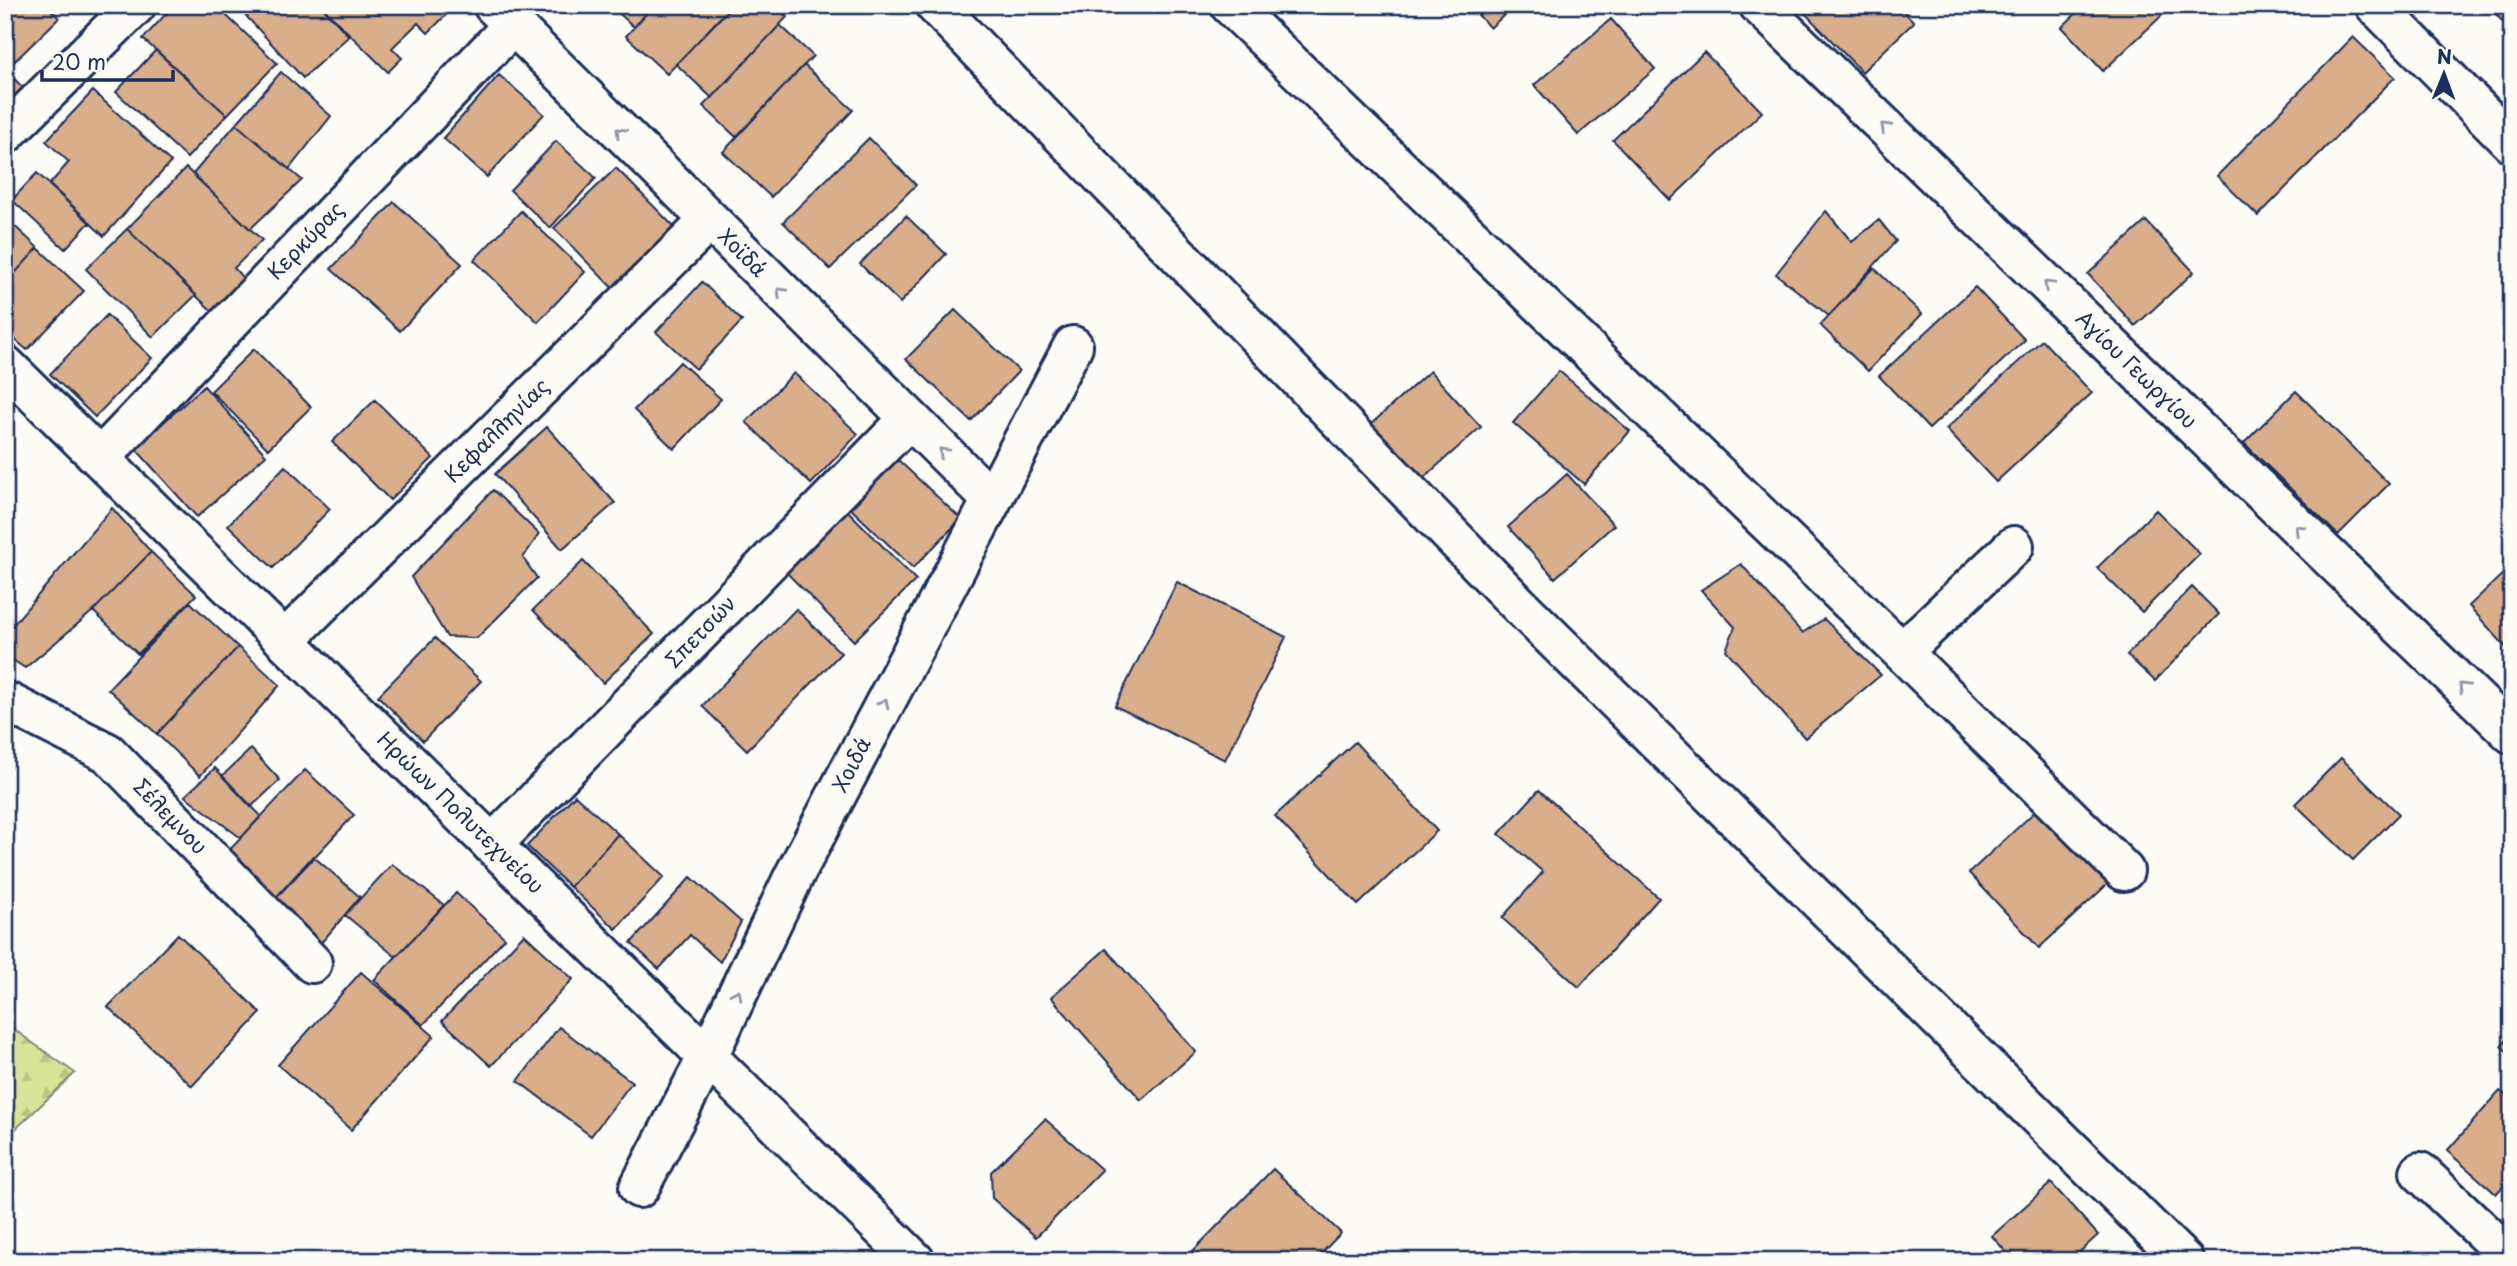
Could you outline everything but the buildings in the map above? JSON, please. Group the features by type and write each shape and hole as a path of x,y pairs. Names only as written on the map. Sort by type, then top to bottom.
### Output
{"street":[{"path":"5,134 136,5"},
{"path":"934,5 1520,606 2184,1261"},
{"path":"1230,5 1902,652 2124,871"},
{"name":"Αγίου Γεωργίου","path":"1759,5 2512,734"},
{"path":"2375,5 2512,144"},
{"name":"Χοϊδά","path":"503,15 992,500"},
{"name":"Κερκύρας","path":"100,458 503,15"},
{"name":"Κεφαλληνίας","path":"285,640 709,221"},
{"name":"Χοιδά","path":"639,1188 708,1056 800,864 1073,346"},
{"name":"Ηρώων Πολυτεχνείου","path":"5,365 915,1261"},
{"name":"Σπετσών","path":"492,845 909,419"},
{"path":"1902,652 2014,546"},
{"name":"Σέλεμνου","path":"5,701 108,753 312,963"},
{"path":"2420,1172 2512,1259"}],"green space":[{"path":"5,1023 75,1073 5,1139"}]}
